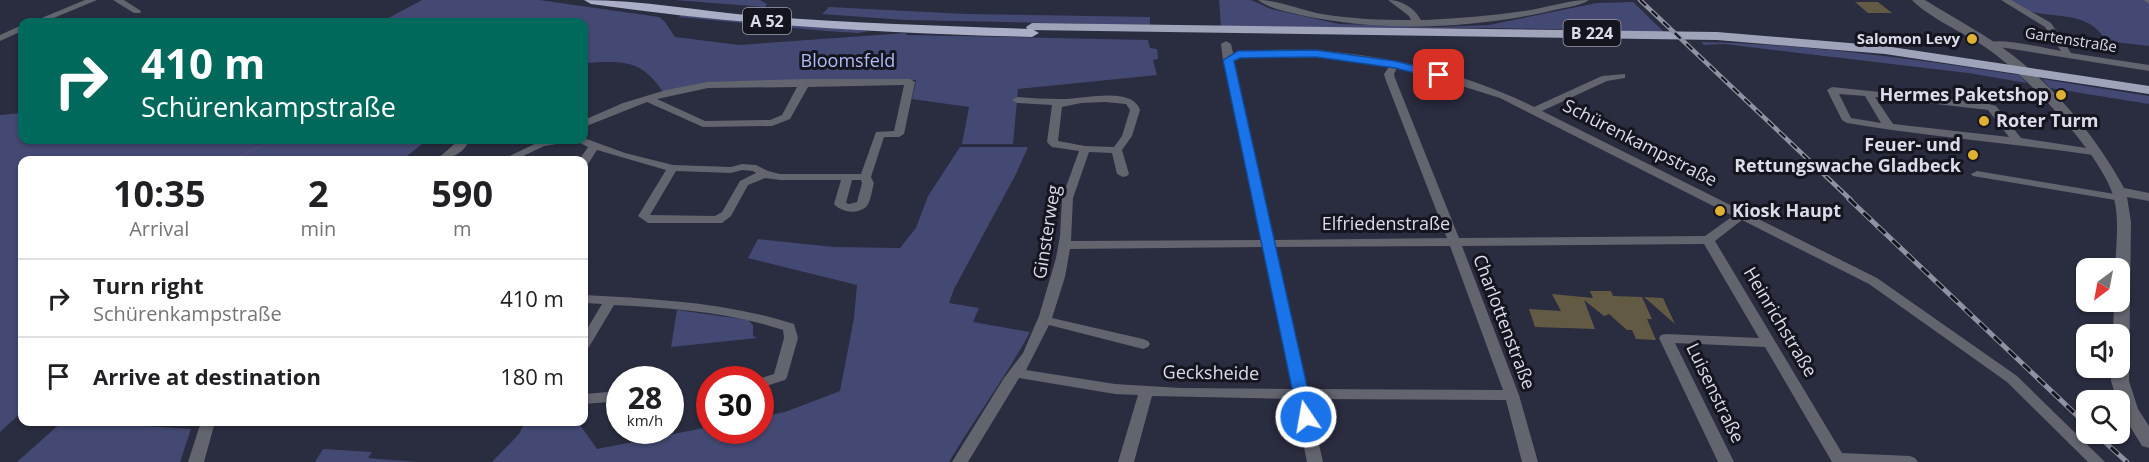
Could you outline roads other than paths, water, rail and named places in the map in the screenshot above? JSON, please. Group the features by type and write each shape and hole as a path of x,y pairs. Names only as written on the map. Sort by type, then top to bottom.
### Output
{"highway":[{"name":"A 52","path":"591,0 768,21 922,30 1032,30"},
{"name":"A 52","path":"638,0 776,15 1032,30"},
{"path":"613,3 662,15 671,20"},
{"path":"857,34 922,30"},
{"name":"B 224","path":"1032,30 1717,36 1896,52 2149,92"}],"street":[{"path":"47,18 93,0"},
{"path":"117,0 137,12"},
{"path":"1262,0 1322,16 1383,22 1496,18 1585,0"},
{"path":"1392,0 1413,14 1417,22"},
{"path":"1917,0 2013,61 2038,85 2092,152 2114,194 2124,222 2120,381 2129,410 2149,441"},
{"path":"2005,0 2048,25 2068,55"},
{"path":"0,38 18,30"},
{"path":"1226,44 1233,57 1268,242 1315,462"},
{"name":"Gartenstraße","path":"1988,44 2149,68"},
{"name":"Schürenkampstraße","path":"1233,57 1307,53 1395,64 1474,85 1535,110 1873,281 2012,380 2097,462"},
{"name":"Charlottenstraße","path":"1395,64 1389,74 1390,78 1512,394 1530,462"},
{"path":"1535,110 1605,78 1622,76"},
{"path":"649,99 703,124 772,123 786,117 805,82"},
{"path":"588,122 649,99 708,86 805,82 910,82 899,134 880,134 865,177 868,185 862,204 856,207 843,207 840,204 847,178"},
{"path":"2018,141 1992,108 1985,106 1832,90 1847,120 2092,152"},
{"path":"1868,93 1889,127"},
{"path":"1017,100 1059,102 1068,99 1123,100 1132,104 1135,110 1131,126 1117,150 1123,174"},
{"path":"1059,102 1052,126 1052,142 1056,145 1085,149 1117,150"},
{"path":"446,156 463,144"},
{"path":"514,156 536,144"},
{"path":"588,144 621,155 673,168 731,170 756,168 764,174 780,177 865,177"},
{"path":"588,156 594,146"},
{"name":"Ginsterweg","path":"1017,373 1044,320 1058,283 1065,244 1069,193 1085,149"},
{"path":"673,168 644,216 648,219 718,220 727,214 744,183 764,174"},
{"path":"1977,174 2149,197"},
{"path":"2114,194 2149,203"},
{"path":"1708,240 1742,215"},
{"name":"Elfriedenstraße","path":"1065,244 1708,240"},
{"name":"Heinrichstraße","path":"1708,240 1839,460"},
{"path":"588,299 675,305 735,312 754,315 789,327 790,338 780,377 774,378"},
{"path":"588,337 610,301"},
{"path":"1044,320 1143,344"},
{"name":"Luisenstraße","path":"1726,462 1666,338 1769,343"},
{"path":"960,462 1009,381 1017,373"},
{"name":"Gecksheide","path":"1017,373 1146,391 1301,395 1512,394"},
{"path":"1126,462 1146,391"},
{"path":"588,399 606,397"},
{"path":"196,462 207,426"},
{"path":"1839,460 1910,462"}],"waterway":[{"path":"240,156 266,144"}],"railway":[{"path":"1640,0 1851,200"},
{"path":"1849,199 2076,415"},
{"path":"2107,444 2127,462"}],"place":[{"name":"Salomon Levy","path":"1972,39"},
{"name":"Hermes Paketshop","path":"2061,95"},
{"name":"Roter Turm","path":"1984,121"},
{"name":"Feuer- und Rettungswache Gladbeck","path":"1973,155"},
{"name":"Kiosk Haupt","path":"1720,211"}],"park label":[{"name":"Bloomsfeld","path":"848,61"}]}
